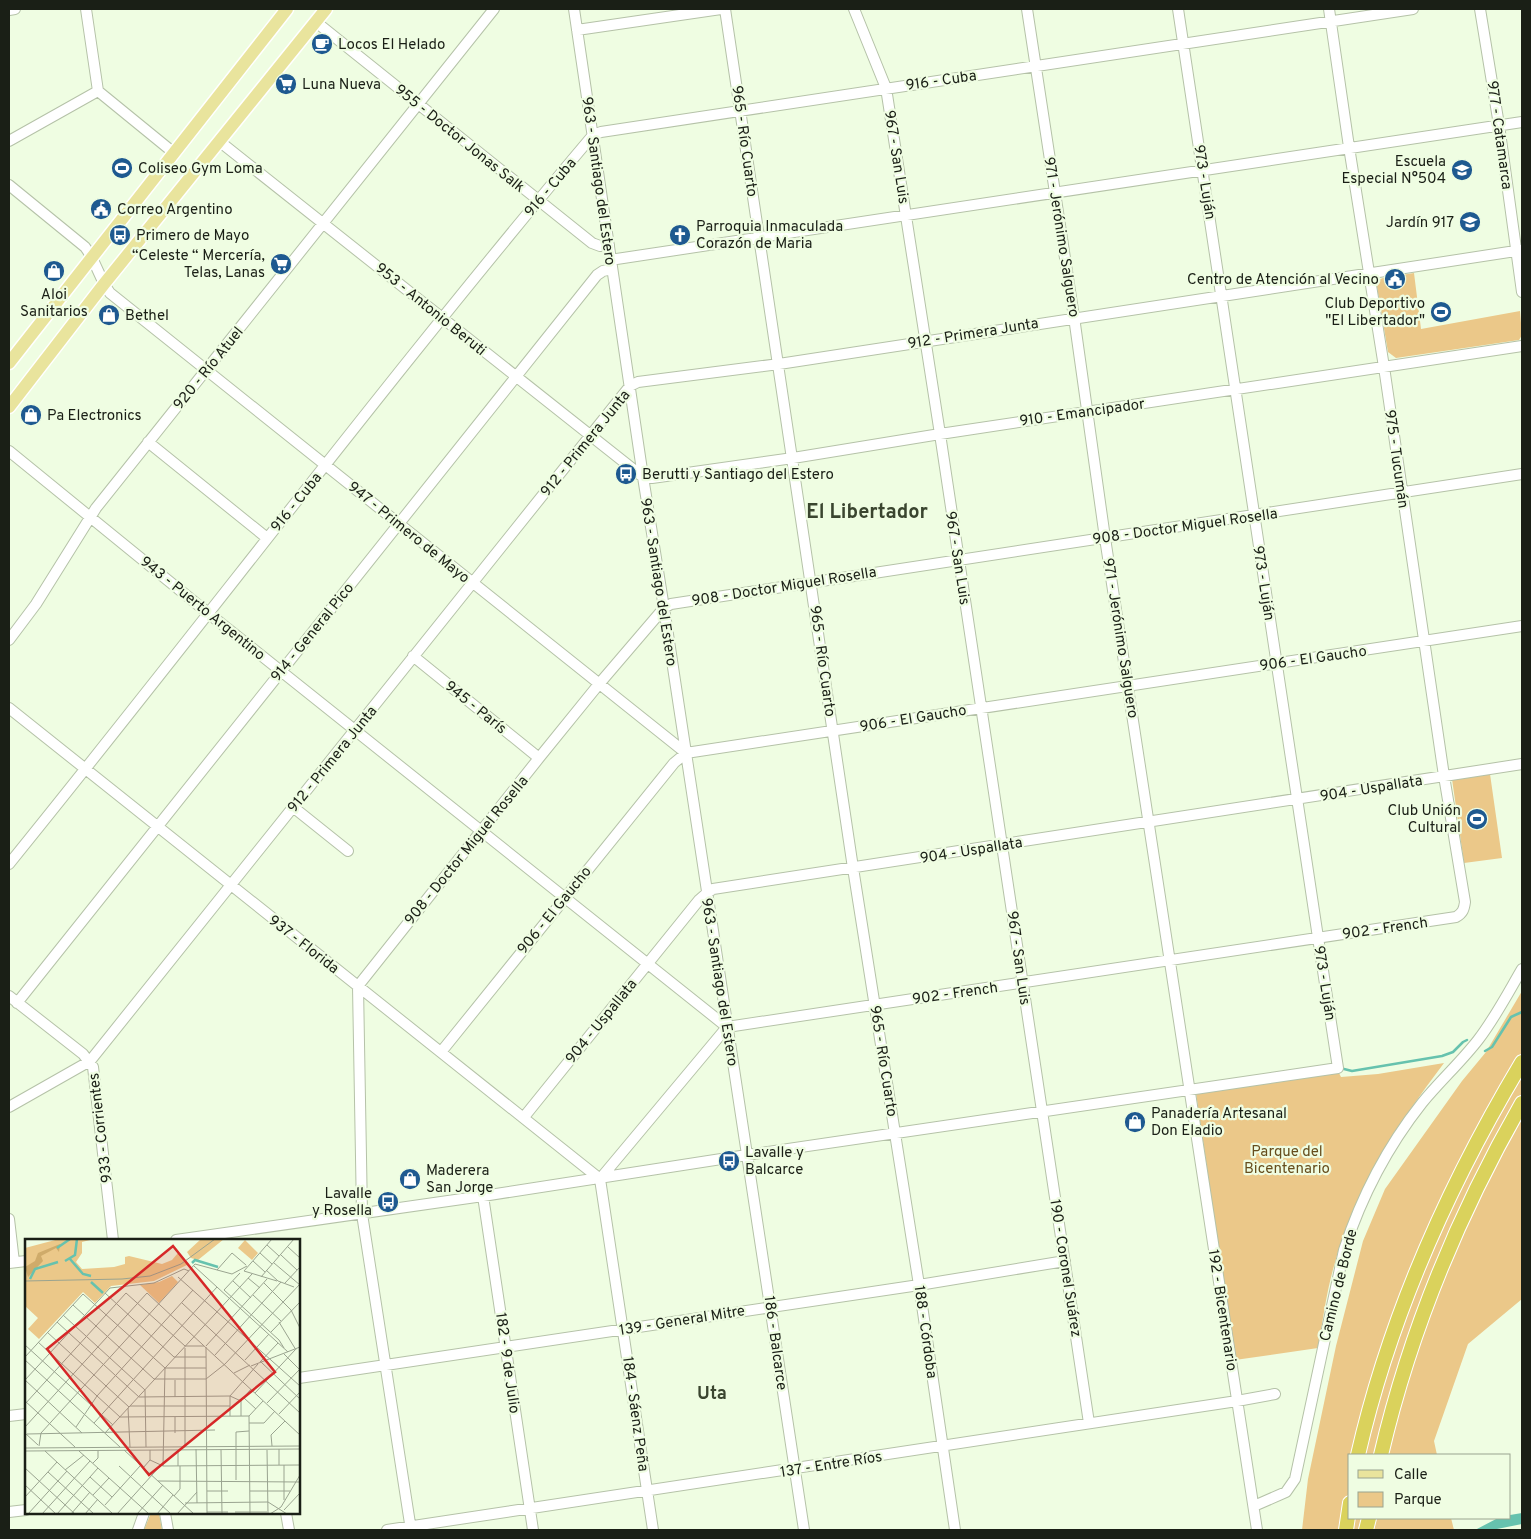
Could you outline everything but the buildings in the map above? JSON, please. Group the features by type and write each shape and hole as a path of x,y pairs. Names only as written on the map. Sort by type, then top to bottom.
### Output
{"highway":[{"path":"1358,1454 1374,1396 1399,1318 1434,1228 1475,1143 1522,1062"},
{"path":"1381,1454 1422,1318 1443,1262 1482,1177 1522,1103"},
{"path":"1346,1530 1348,1516"}],"main road":[{"path":"9,363 287,9"},
{"path":"9,407 104,284 326,9"}],"street":[{"path":"9,10 15,9"},
{"path":"86,9 98,91 174,153"},
{"name":"920 - Río Atuel","path":"9,640 36,604 89,516 494,9"},
{"name":"963 - Santiago del Estero","path":"574,9 643,477 747,1155"},
{"path":"577,30 721,9"},
{"name":"965 - Río Cuarto","path":"725,9 853,868 895,1134"},
{"name":"967 - San Luis","path":"854,9 886,88 907,214 1042,1112"},
{"name":"971 - Jerónimo Salguero","path":"1027,9 1190,1089"},
{"name":"973 - Luján","path":"1178,9 1223,296 1254,516 1338,1068 1190,1089"},
{"name":"975 - Tucumán","path":"1328,9 1370,274 1444,776 1465,902 1464,909"},
{"name":"916 - Cuba","path":"9,864 267,538 538,200 593,135 601,132 886,88 1413,9"},
{"name":"977 - Catamarca","path":"1480,9 1519,250 1522,292"},
{"name":"955 - Doctor Jonas Salk","path":"316,22 592,243 600,246 608,245"},
{"path":"9,140 98,91"},
{"name":"914 - General Pico","path":"17,1003 597,275 611,264 759,237 1522,122"},
{"name":"953 - Antonio Beruti","path":"219,141 643,477"},
{"name":"947 - Primero de Mayo","path":"9,185 84,247 92,256 110,293 686,753"},
{"name":"912 - Primera Junta","path":"9,1107 91,1064 230,885 630,386 638,382 779,364 1074,317 1370,274 1519,250"},
{"name":"910 - Emancipador","path":"643,477 652,478 793,458 1522,346"},
{"path":"148,442 267,538"},
{"name":"943 - Puerto Argentino","path":"9,451 208,613 727,1026"},
{"name":"908 - Doctor Miguel Rosella","path":"358,986 599,684 664,608 671,604 1522,474"},
{"name":"906 - El Gaucho","path":"441,1052 674,763 686,753 1522,626"},
{"name":"945 - París","path":"413,656 539,758"},
{"name":"937 - Florida","path":"9,708 600,1179"},
{"name":"904 - Uspallata","path":"524,1117 647,963 707,892 718,888 1522,764"},
{"path":"293,806 348,851"},
{"name":"902 - French","path":"727,1026 1456,917 1464,909"},
{"name":"Camino de Borde","path":"1254,1506 1286,1492 1296,1479 1344,1250 1370,1188 1390,1149 1406,1125 1423,1102 1477,1041 1522,969"},
{"path":"358,986 362,1214 411,1529"},
{"name":"933 - Corrientes","path":"9,996 91,1064 114,1239"},
{"path":"600,1179 727,1026"},
{"path":"192,1239 239,1236 362,1214 1190,1089"},
{"name":"192 - Bicentenario","path":"1190,1089 1257,1530"},
{"name":"190 - Coronel Suárez","path":"1042,1112 1089,1423"},
{"name":"188 - Córdoba","path":"895,1134 955,1530"},
{"name":"186 - Balcarce","path":"747,1155 804,1530"},
{"name":"184 - Sáenz Peña","path":"600,1179 653,1530"},
{"name":"182 - 9 de Julio","path":"483,1196 533,1530"},
{"path":"9,1219 11,1263 25,1261"},
{"name":"139 - General Mitre","path":"300,1378 919,1285 1065,1261"},
{"name":"137 - Entre Ríos","path":"387,1530 411,1529 529,1509 1275,1394"},
{"path":"9,1416 25,1414"},
{"path":"9,1512 25,1510"},
{"path":"138,1530 144,1514"},
{"path":"166,1514 168,1530"},
{"path":"286,1514 289,1530"}],"green space":[{"path":"1414,273 1421,329 1520,311 1522,335 1519,340 1396,358 1388,352 1377,287 1378,280"},
{"name":"Club Unión Cultural","path":"1490,774 1502,858 1464,863 1452,779"},
{"path":"1522,991 1522,1299 1468,1344 1434,1441 1437,1454 1348,1454 1348,1519 1451,1519 1454,1530 1302,1530 1308,1479 1336,1346 1363,1241 1385,1189 1462,1081 1486,1052"},
{"name":"Parque del Bicentenario","path":"1444,1063 1379,1159 1353,1210 1331,1276 1318,1348 1235,1360 1196,1093 1338,1071 1341,1077 1378,1074"},
{"path":"151,1514 159,1514 162,1530 144,1530"}],"water":[{"path":"1522,1513 1522,1524 1492,1530 1475,1530 1496,1519 1511,1519 1511,1515"}],"waterway":[{"path":"1485,1051 1492,1047 1511,1017 1522,1012"},
{"path":"1344,1069 1352,1071 1442,1056 1453,1052 1467,1040"}],"place":[{"name":"Locos El Helado","path":"322,44"},
{"name":"Luna Nueva","path":"286,84"},
{"name":"Coliseo Gym Loma","path":"122,168"},
{"name":"Escuela Especial N°504","path":"1462,170"},
{"name":"Correo Argentino","path":"101,209"},
{"name":"Jardín 917","path":"1470,222"},
{"name":"Primero de Mayo","path":"120,235"},
{"name":"Parroquia Inmaculada Corazón de Maria","path":"680,235"},
{"name":"“Celeste “ Mercería, Telas, Lanas","path":"281,264"},
{"name":"Aloi Sanitarios","path":"54,271"},
{"name":"Centro de Atención al Vecino","path":"1395,279"},
{"name":"Club Deportivo \"El Libertador\"","path":"1441,312"},
{"name":"Bethel","path":"109,315"},
{"name":"Pa Electronics","path":"31,415"},
{"name":"Berutti y Santiago del Estero","path":"626,474"},
{"name":"Club Unión Cultural","path":"1477,819"},
{"name":"Panadería Artesanal Don Eladio","path":"1135,1122"},
{"name":"Lavalle y Balcarce","path":"729,1161"},
{"name":"Maderera San Jorge","path":"410,1179"},
{"name":"Lavalle y Rosella","path":"388,1202"}],"district":[{"name":"El Libertador","path":"867,511"},
{"name":"Uta","path":"712,1393"}]}
